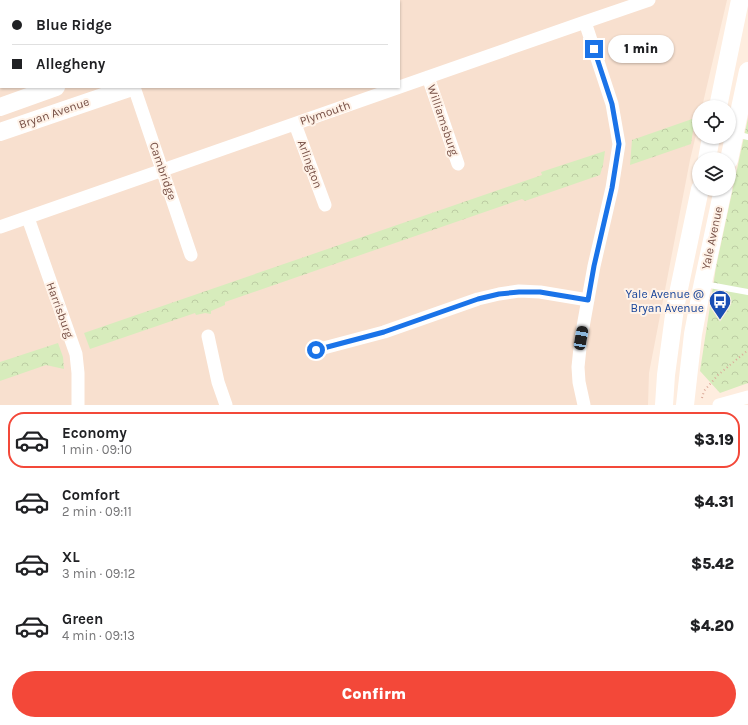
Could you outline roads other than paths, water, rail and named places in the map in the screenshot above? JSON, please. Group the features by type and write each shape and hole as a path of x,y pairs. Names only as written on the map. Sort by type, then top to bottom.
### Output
{"main road":[{"path":"719,100 740,0"},
{"path":"733,152 741,135 748,72"},
{"name":"Bryan Avenue","path":"0,107 53,88"},
{"name":"Bryan Avenue","path":"0,132 130,88"},
{"name":"Yale Avenue","path":"664,405 666,375 675,308 699,196"},
{"name":"Yale Avenue","path":"685,405 693,334 702,283 721,196"}],"street":[{"name":"Plymouth","path":"400,87 650,0"},
{"path":"584,405 579,382 578,367 581,338 594,266 612,188 619,144 612,104 585,22"},
{"name":"Williamsburg","path":"428,77 458,164"},
{"name":"Cambridge","path":"133,88 163,170 191,256"},
{"name":"Plymouth","path":"0,228 397,88"},
{"name":"Arlington","path":"295,124 326,205"},
{"name":"Harrisburg","path":"28,218 76,354 78,373 78,405"},
{"path":"316,350 384,332 478,299 499,294 540,292 588,300"},
{"path":"208,336 218,382 226,405"},
{"path":"719,405 748,397"}],"lane":[{"path":"702,283 748,292"}],"place":[{"name":"Yale Avenue @ Bryan Avenue","path":"720,320"}]}
